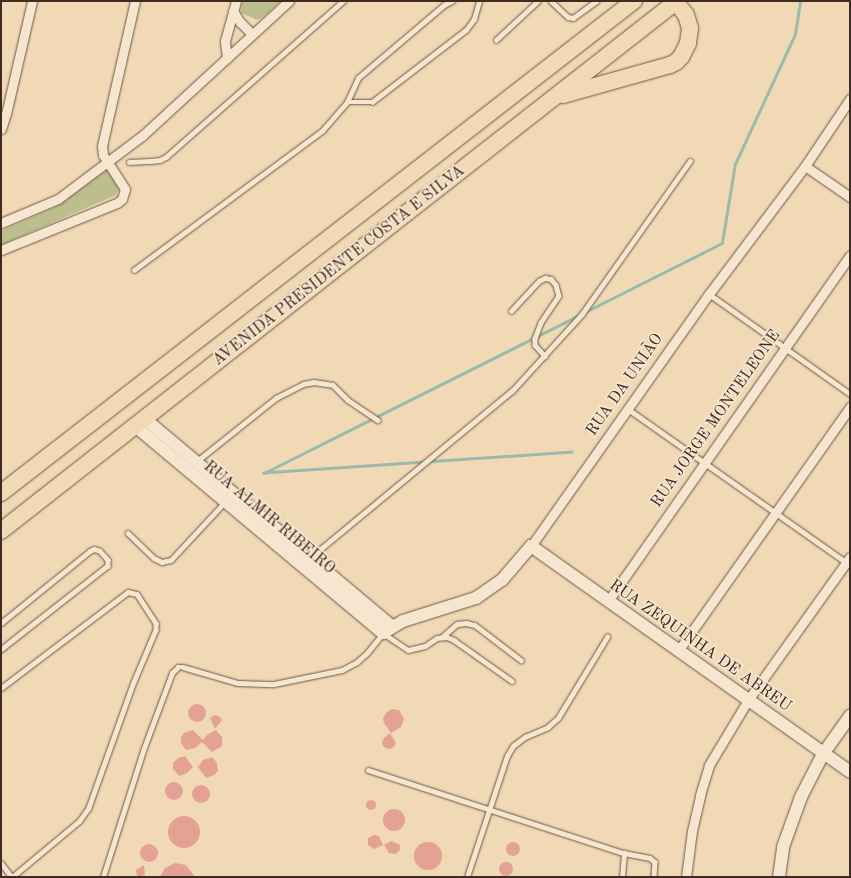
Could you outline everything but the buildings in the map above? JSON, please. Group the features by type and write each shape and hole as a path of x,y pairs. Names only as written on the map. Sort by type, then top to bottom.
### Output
{"highway":[{"name":"AVENIDA PRESIDENTE COSTA E SILVA","path":"1,493 634,1"},
{"name":"AVENIDA PRESIDENTE COSTA E SILVA","path":"1,531 676,1"},
{"path":"554,98 676,62 685,50 690,36 686,14 676,1"}],"street":[{"path":"1,129 6,114 32,1"},
{"path":"1,250 117,203 122,199 125,189 103,155 102,146 135,1"},
{"path":"227,58 225,41 236,1"},
{"path":"1,223 58,199 149,130 289,1"},
{"path":"233,12 240,22 252,34"},
{"name":"RUA DA UNIÃO","path":"382,633 403,621 476,598 502,580 531,546 709,294 806,166 850,99"},
{"path":"806,166 850,197"},
{"name":"RUA JORGE MONTELEONE","path":"608,601 784,347 850,255"},
{"path":"678,651 850,407"},
{"name":"RUA ALMIR RIBEIRO","path":"140,422 196,462 392,626"},
{"name":"RUA ALMIR RIBEIRO","path":"140,422 187,470 382,633"},
{"name":"RUA ZEQUINHA DE ABREU","path":"531,546 850,772"},
{"path":"686,877 692,831 700,795 710,765 748,700 849,562"},
{"path":"779,877 783,847 801,797 823,754 850,716"}],"lane":[{"path":"129,162 150,162 166,157 343,1"},
{"path":"134,270 322,131 347,102 358,78 444,5 452,1"},
{"path":"347,102 372,102 466,30 474,19 479,1"},
{"path":"496,40 538,1"},
{"path":"551,1 568,17 573,18 596,1"},
{"path":"311,558 512,391 582,314 690,161"},
{"path":"511,311 539,282 545,278 551,279 556,285 558,296 541,323 535,339 535,344 545,356"},
{"path":"709,294 850,394"},
{"path":"187,470 276,398 303,384 314,382 333,385 348,400 378,420"},
{"path":"628,409 849,562"},
{"path":"128,533 154,558 162,562 171,560 233,492"},
{"path":"1,623 90,551 94,549 100,550 108,560 108,566 1,650"},
{"path":"1,688 128,592 137,594 156,623 156,630 134,682 86,813 80,821 12,877 1,863"},
{"path":"104,877 144,748 175,670 180,666 238,683 274,684 342,670 357,662 382,633 408,650 425,646 442,637 457,624 466,623 475,625 521,660"},
{"path":"442,637 454,640 512,681"},
{"path":"467,877 507,756 513,746 525,737 548,727 558,718 607,637"},
{"path":"368,770 489,811 624,853 653,860 655,865 654,877"},
{"path":"622,877 624,853"}],"green space":[{"path":"242,1 281,1 262,18 257,20 241,13"},
{"path":"108,169 119,189 116,195 1,245 1,231 53,208"}],"waterway":[{"path":"585,312 722,243 735,164 795,34 800,1"},
{"path":"572,452 264,473 579,315"}]}
